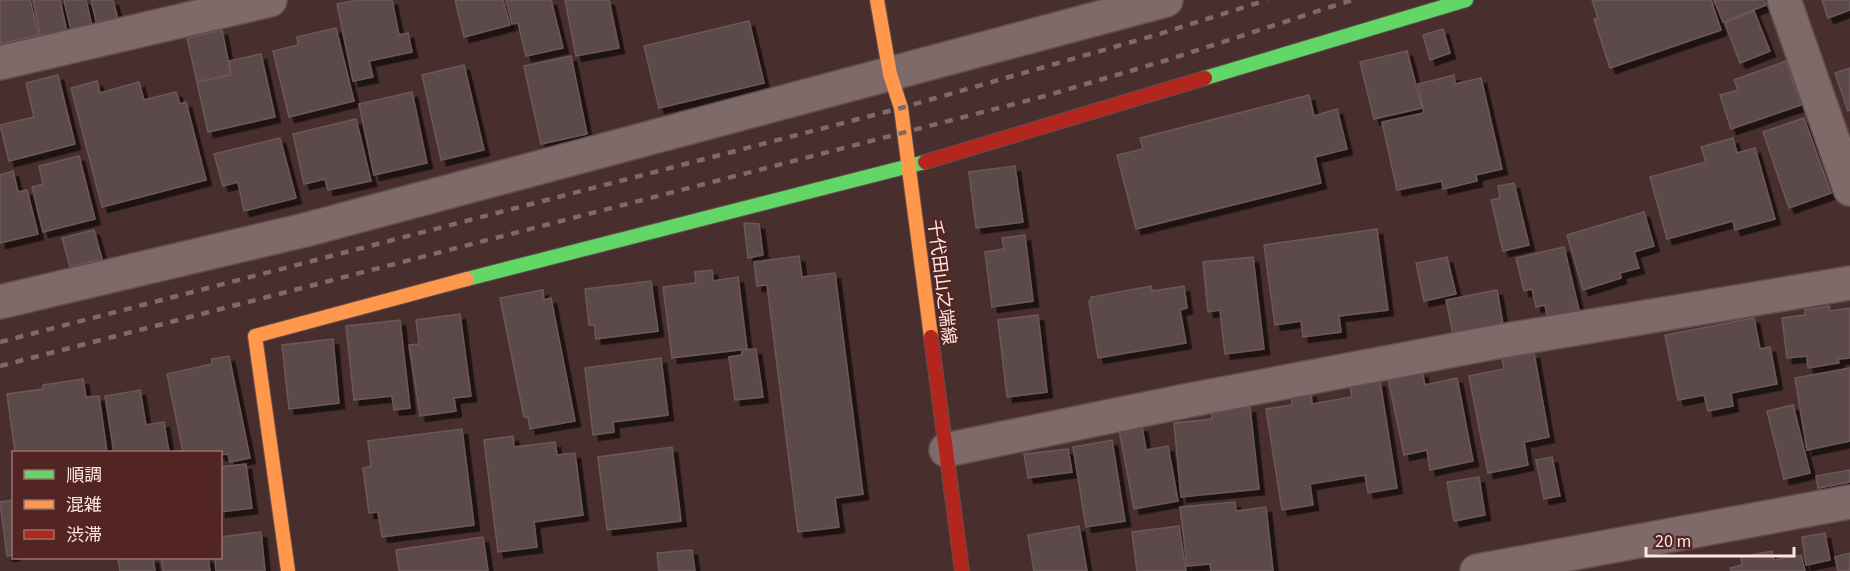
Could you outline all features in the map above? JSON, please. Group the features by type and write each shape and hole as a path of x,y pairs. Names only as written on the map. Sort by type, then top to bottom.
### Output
{"street":[{"path":"0,63 270,0"},
{"name":"千代田山之端線","path":"877,0 890,74 901,108 962,571"},
{"path":"0,302 305,230 1166,0"},
{"path":"288,571 255,336 959,152 1466,0"},
{"path":"1784,0 1849,184"},
{"path":"946,450 1185,401 1501,341 1850,283"},
{"path":"1477,571 1850,502"}],"building":[{"path":"0,0 30,0 39,35 0,44"},
{"path":"33,0 60,0 67,32 41,38"},
{"path":"64,0 86,0 93,31 72,35"},
{"path":"91,0 113,0 119,23 98,29"},
{"path":"357,0 392,0 399,35 408,33 412,52 369,61 373,77 353,81 337,4"},
{"path":"455,0 503,0 510,25 464,37"},
{"path":"506,0 551,0 563,48 526,56 518,23 512,24"},
{"path":"565,0 609,0 619,48 576,56"},
{"path":"1592,0 1711,0 1721,30 1610,68 1594,19 1598,18"},
{"path":"1714,0 1764,0 1766,5 1723,22"},
{"path":"1822,0 1850,0 1850,10 1828,18"},
{"path":"1754,11 1770,51 1740,63 1725,23"},
{"path":"749,21 764,83 659,108 644,46"},
{"path":"336,28 354,101 289,117 273,51 298,45 297,37"},
{"path":"1443,29 1450,53 1430,60 1423,35"},
{"path":"222,30 231,75 197,82 187,38"},
{"path":"1407,51 1422,108 1374,119 1360,62"},
{"path":"261,54 275,117 208,132 197,82 231,75 229,61"},
{"path":"571,56 587,134 541,144 524,66"},
{"path":"1786,61 1801,105 1731,129 1720,95 1738,90 1734,80"},
{"path":"464,65 484,150 441,160 422,75"},
{"path":"1850,68 1850,110 1848,111 1835,73"},
{"path":"58,75 75,144 9,161 0,125 34,117 26,83"},
{"path":"1454,75 1455,84 1481,78 1502,169 1476,175 1477,181 1443,189 1442,181 1397,190 1382,122 1424,113 1418,84"},
{"path":"97,81 100,93 139,82 144,100 176,92 180,104 186,102 206,180 102,207 71,88"},
{"path":"412,92 427,163 374,175 359,104"},
{"path":"1309,95 1314,116 1337,109 1347,149 1315,157 1321,183 1136,229 1117,155 1143,149 1140,138"},
{"path":"1804,118 1831,193 1789,208 1763,132"},
{"path":"356,119 371,181 328,190 325,179 304,184 293,134"},
{"path":"280,138 296,198 244,211 238,182 223,186 214,154"},
{"path":"1733,138 1737,153 1755,148 1775,219 1735,230 1733,221 1667,239 1650,177 1706,162 1701,147"},
{"path":"79,156 95,219 43,232 32,187 43,184 39,166"},
{"path":"1015,166 1023,222 976,228 969,172"},
{"path":"13,171 18,192 27,190 38,234 0,243 0,175"},
{"path":"1514,183 1529,245 1503,251 1491,200 1500,198 1498,186"},
{"path":"1644,212 1654,246 1634,252 1639,268 1620,273 1621,278 1583,290 1567,235"},
{"path":"744,223 759,224 763,255 748,258"},
{"path":"1377,229 1388,310 1339,316 1341,332 1303,337 1301,321 1275,325 1264,245"},
{"path":"94,230 102,259 70,267 62,238"},
{"path":"1025,235 1033,301 992,307 985,252 1004,249 1002,238"},
{"path":"1564,247 1580,314 1548,321 1545,305 1536,307 1532,289 1524,291 1516,258"},
{"path":"799,256 802,277 835,273 863,494 835,498 839,527 798,532 767,285 757,286 754,262"},
{"path":"1253,257 1264,349 1225,354 1220,310 1208,312 1203,262"},
{"path":"1447,257 1456,294 1424,301 1416,263"},
{"path":"712,270 713,281 738,277 747,349 672,358 663,287 696,283 695,272"},
{"path":"651,281 658,331 596,339 594,325 589,325 585,289"},
{"path":"1151,286 1152,291 1184,286 1187,308 1180,310 1186,343 1098,358 1089,301 1091,297"},
{"path":"543,290 544,300 551,298 575,421 530,429 528,417 524,417 500,298"},
{"path":"1497,290 1504,330 1454,339 1446,300"},
{"path":"1829,306 1830,311 1850,308 1850,358 1838,359 1839,363 1808,368 1807,356 1787,358 1782,318 1805,315 1805,310"},
{"path":"460,314 471,396 454,398 456,411 420,416 409,345 419,344 416,320"},
{"path":"1038,315 1047,392 1007,397 998,320"},
{"path":"1754,318 1760,349 1770,347 1777,384 1731,393 1733,406 1708,411 1704,395 1678,400 1665,335"},
{"path":"400,320 410,408 394,410 392,396 354,400 346,326"},
{"path":"333,339 339,403 289,409 282,345"},
{"path":"756,349 763,397 735,400 729,357 742,355 742,350"},
{"path":"1534,353 1549,437 1524,442 1528,465 1488,473 1469,376 1504,369 1502,358"},
{"path":"229,356 250,458 230,462 228,454 222,455 222,451 183,451 167,374 212,364 212,359"},
{"path":"661,358 668,415 613,422 614,432 593,435 585,368"},
{"path":"1850,368 1850,441 1807,450 1795,378"},
{"path":"1422,372 1425,385 1457,378 1473,461 1430,470 1427,450 1404,455 1388,378"},
{"path":"83,379 86,397 99,396 107,451 15,451 7,394 43,389 43,385"},
{"path":"1380,381 1397,488 1368,493 1365,475 1310,484 1313,505 1282,510 1266,409 1292,405 1291,396 1311,392 1312,404 1352,397 1350,386"},
{"path":"140,390 146,425 164,422 169,451 114,451 105,396"},
{"path":"1793,405 1810,473 1784,479 1767,411"},
{"path":"1250,407 1259,489 1181,497 1174,423 1212,419 1212,411"},
{"path":"1142,426 1146,450 1168,446 1178,501 1134,509 1119,430"},
{"path":"462,429 474,525 382,537 378,512 369,513 363,468 371,466 368,441"},
{"path":"513,436 514,447 555,442 557,455 575,453 583,515 534,522 537,547 498,552 484,440"},
{"path":"1112,440 1125,521 1086,527 1073,447"},
{"path":"672,447 681,521 607,530 598,457"},
{"path":"1068,449 1072,472 1028,478 1024,454"},
{"path":"1552,457 1560,496 1544,499 1536,460"},
{"path":"246,464 252,508 222,512 222,467"},
{"path":"1850,470 1850,482 1818,488 1816,476"},
{"path":"1479,477 1485,515 1454,521 1447,482"},
{"path":"12,500 12,555 7,556 0,502"},
{"path":"1235,502 1236,511 1266,507 1273,571 1211,571 1210,564 1187,566 1180,507"},
{"path":"1079,526 1087,571 1034,571 1028,535"},
{"path":"1179,526 1186,571 1137,571 1132,532"},
{"path":"261,532 265,571 216,571 215,559 222,559 222,537"},
{"path":"1825,533 1830,560 1806,565 1802,537"},
{"path":"483,537 488,571 399,571 396,550"},
{"path":"692,550 695,571 659,571 657,553"},
{"path":"1772,551 1774,560 1801,555 1805,571 1731,571 1730,568 1742,565 1741,557"},
{"path":"1850,553 1850,571 1838,571 1835,557"},
{"path":"118,559 153,559 155,571 120,571"},
{"path":"161,559 208,559 210,571 163,571"}],"railway":[{"path":"0,342 901,108 1156,35 1267,0"},
{"path":"0,366 1045,96 1164,61 1352,0"}],"traffic: fast":[{"path":"1205,78 1466,0"},
{"path":"467,279 925,162"}],"traffic: slow":[{"path":"877,0 890,74 901,108 931,337"},
{"path":"288,571 255,336 467,279"}],"traffic: jam":[{"path":"925,162 1205,78"},
{"path":"931,337 962,571"}]}
